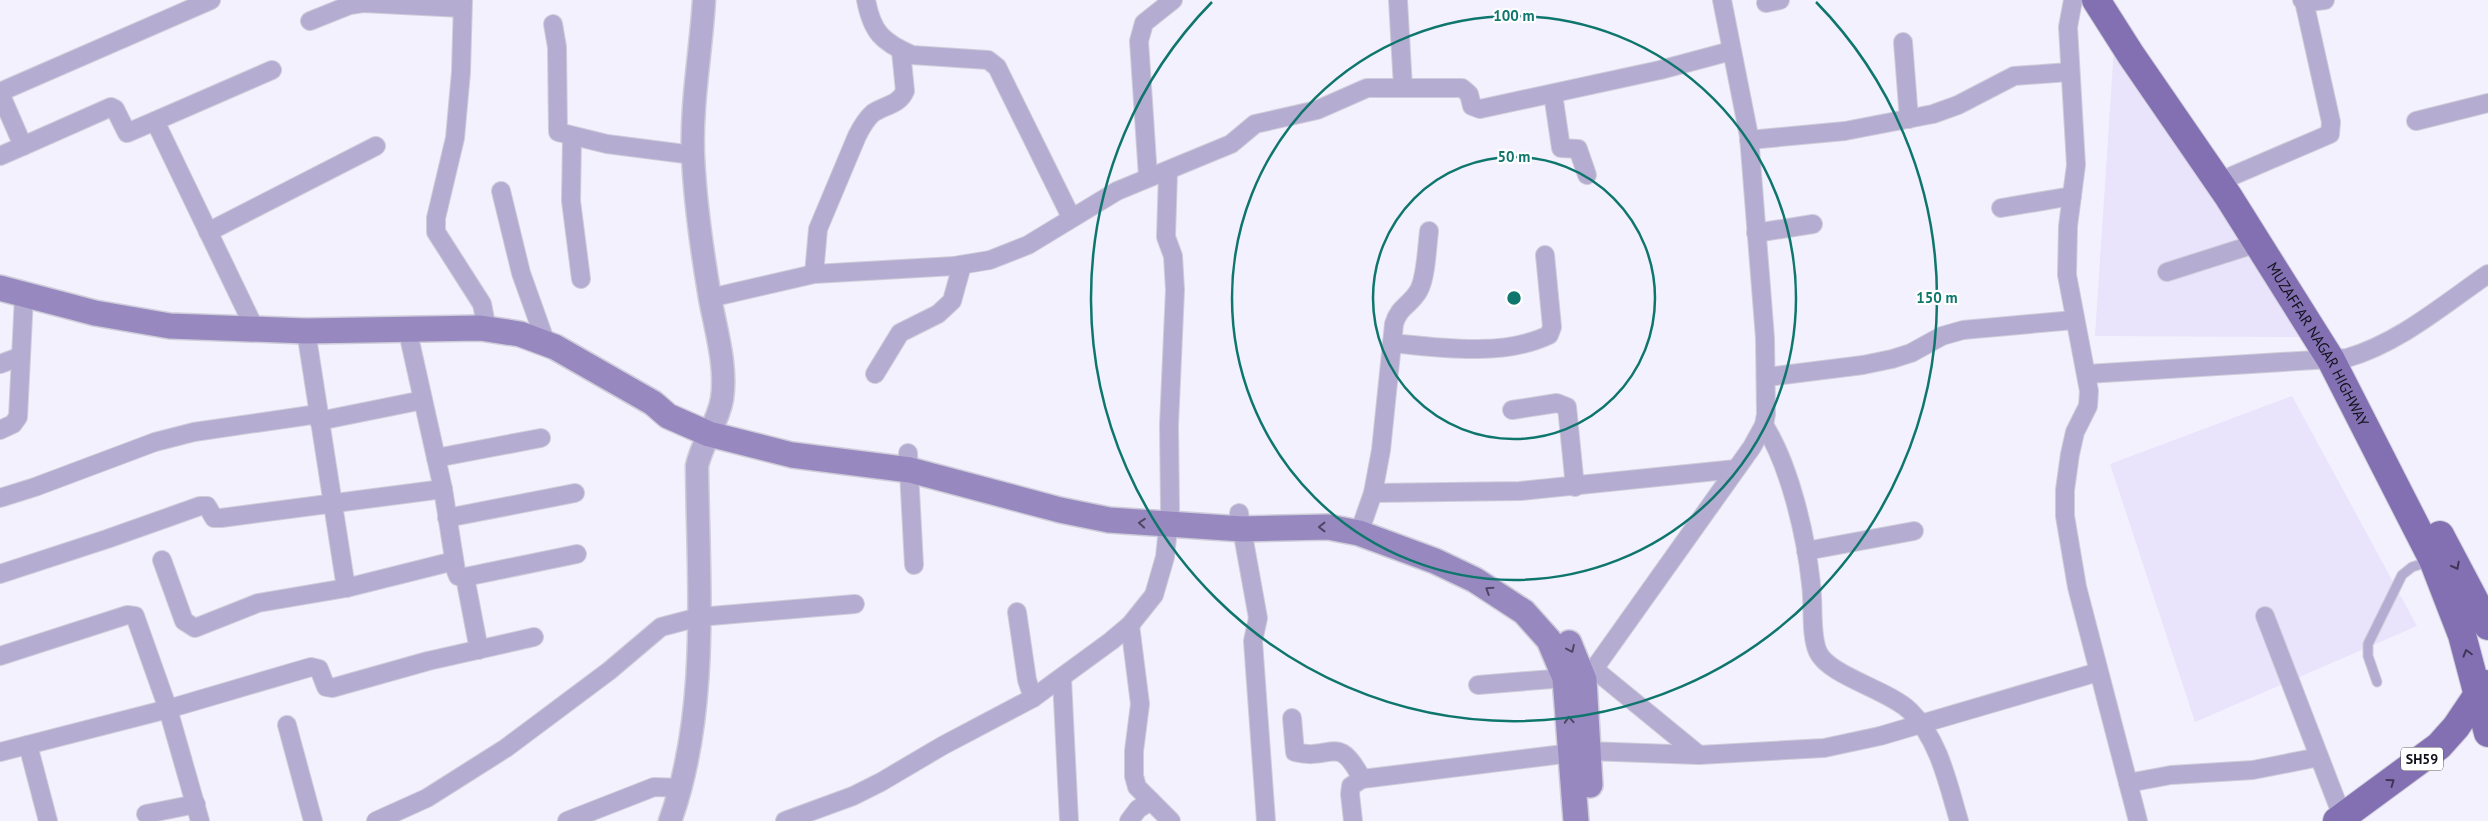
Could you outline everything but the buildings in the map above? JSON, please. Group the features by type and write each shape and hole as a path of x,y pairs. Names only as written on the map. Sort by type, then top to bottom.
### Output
{"main road":[{"name":"MUZAFFAR NAGAR HIGHWAY","path":"2096,0 2258,243 2339,359 2433,560 2462,634 2486,707"},
{"name":"MUZAFFAR NAGAR HIGHWAY","path":"2115,0 2232,176 2339,359 2488,626"},
{"path":"0,288 24,296 96,313 170,326 306,331 486,328 520,334 546,343 653,403 670,403 713,426 796,438 1112,503 1169,517 1241,521 1330,510 1362,527 1441,545 1483,566 1534,599 1562,630 1577,680 1580,752 1576,821"},
{"name":"SH59","path":"2347,820 2451,760 2470,739 2486,707"},
{"path":"1580,752 1593,821"}],"street":[{"path":"22,146 0,92 211,0"},
{"path":"670,821 682,788 691,735 699,617 697,466 700,450 713,426 722,398 723,372 710,298 693,155 694,106 704,0"},
{"path":"866,0 873,27 888,42 901,50 912,55 983,59 997,67 1071,217"},
{"path":"1148,176 1139,41 1144,23 1172,0"},
{"path":"1398,0 1403,88"},
{"path":"1577,680 1736,469 1764,425 1768,401 1767,377 1749,140 1722,0"},
{"path":"2072,0 2068,27 2069,72 2076,150 2066,251 2067,276 2074,320 2087,374 2088,406 2075,432 2070,454 2065,490 2065,516 2077,587 2138,821"},
{"path":"2232,176 2330,134 2331,122 2303,1 2326,0"},
{"path":"310,21 350,5 362,3 463,4 461,72 455,138 436,218 436,232 482,304 486,328"},
{"path":"553,24 557,47 557,129 560,134 607,144 693,155"},
{"path":"1903,42 1909,119"},
{"path":"814,274 816,239 821,222 857,136 863,124 872,114 897,103 905,91 901,50"},
{"path":"710,298 814,274 962,265 990,260 1021,248 1071,217 1148,176 1168,172 1231,144 1255,124 1317,110 1367,88 1462,88 1469,94 1472,106 1480,109 1553,94 1731,51"},
{"path":"0,156 111,106 115,109 127,133 272,70"},
{"path":"1749,140 1819,135 1933,114 1958,105 2014,76 2069,72"},
{"path":"1553,94 1561,148 1578,149 1587,175"},
{"path":"2416,122 2488,103"},
{"path":"155,121 255,329"},
{"path":"572,137 571,201 582,279"},
{"path":"208,232 376,146"},
{"path":"786,821 874,786 942,746 1033,698 1062,679 1130,625 1154,595 1161,578 1169,517 1168,425 1175,290 1173,256 1166,237 1168,172"},
{"path":"501,190 521,273 546,343"},
{"path":"2001,208 2072,196"},
{"path":"1756,233 1813,224"},
{"path":"1362,527 1373,493 1381,450 1396,316 1421,288 1429,231"},
{"path":"2167,272 2258,243"},
{"path":"1392,343 1458,349 1490,348 1522,343 1549,335 1552,327 1545,255"},
{"path":"875,374 892,343 900,333 938,314 952,301 962,265"},
{"path":"2087,374 2339,359 2369,352 2390,341 2488,274"},
{"path":"0,430 13,424 18,417 24,296"},
{"path":"1767,377 1863,365 1892,359 1911,353 1942,336 1963,330 2074,320"},
{"path":"407,328 436,458 457,574 465,577 577,554"},
{"path":"306,331 346,588"},
{"path":"0,364 20,357"},
{"path":"0,498 35,487 155,442 194,432 318,417 423,400"},
{"path":"1512,410 1557,403 1567,407 1575,487"},
{"path":"1764,425 1773,439 1782,462 1806,551 1814,608 1816,644 1819,653 1833,667 1898,700 1922,724 1946,776 1959,821"},
{"path":"436,458 541,438"},
{"path":"909,462 914,565"},
{"path":"1373,493 1520,491 1575,487 1736,469"},
{"path":"0,574 200,506 207,506 212,516 217,518 442,489"},
{"path":"447,518 575,494"},
{"path":"1241,521 1258,618 1253,641 1266,821"},
{"path":"1806,551 1914,531"},
{"path":"162,560 184,621 191,628 258,603 346,588 454,561"},
{"path":"465,577 479,650"},
{"path":"376,821 427,798 506,748 609,671 654,632 672,623 699,617 855,604"},
{"path":"1017,612 1028,680 1033,698"},
{"path":"0,656 132,614 137,619 168,709 200,821"},
{"path":"2265,616 2319,757 2347,820"},
{"path":"1130,625 1140,704 1134,750 1134,776 1137,786 1171,821"},
{"path":"0,752 168,709 311,667 319,669 326,687 332,688 534,637"},
{"path":"1353,821 1351,786 1362,779 1580,752 1700,755 1824,748 1922,724 2098,672"},
{"path":"1062,679 1069,821"},
{"path":"1478,685 1577,680 1700,755"},
{"path":"1292,718 1295,752 1341,752 1352,760 1362,779"},
{"path":"287,725 312,821"},
{"path":"28,745 48,821"},
{"path":"2128,784 2171,774 2253,770 2319,757"},
{"path":"567,821 654,787 682,788"},
{"path":"1129,821 1138,808 1151,801"},
{"path":"146,814 196,804"}],"lane":[{"path":"2377,682 2368,656 2368,644 2402,575 2412,567 2433,560"}],"shaded area":[{"path":"2115,33 2310,337 2095,336"},
{"path":"2292,396 2417,626 2195,722 2110,464"}]}
